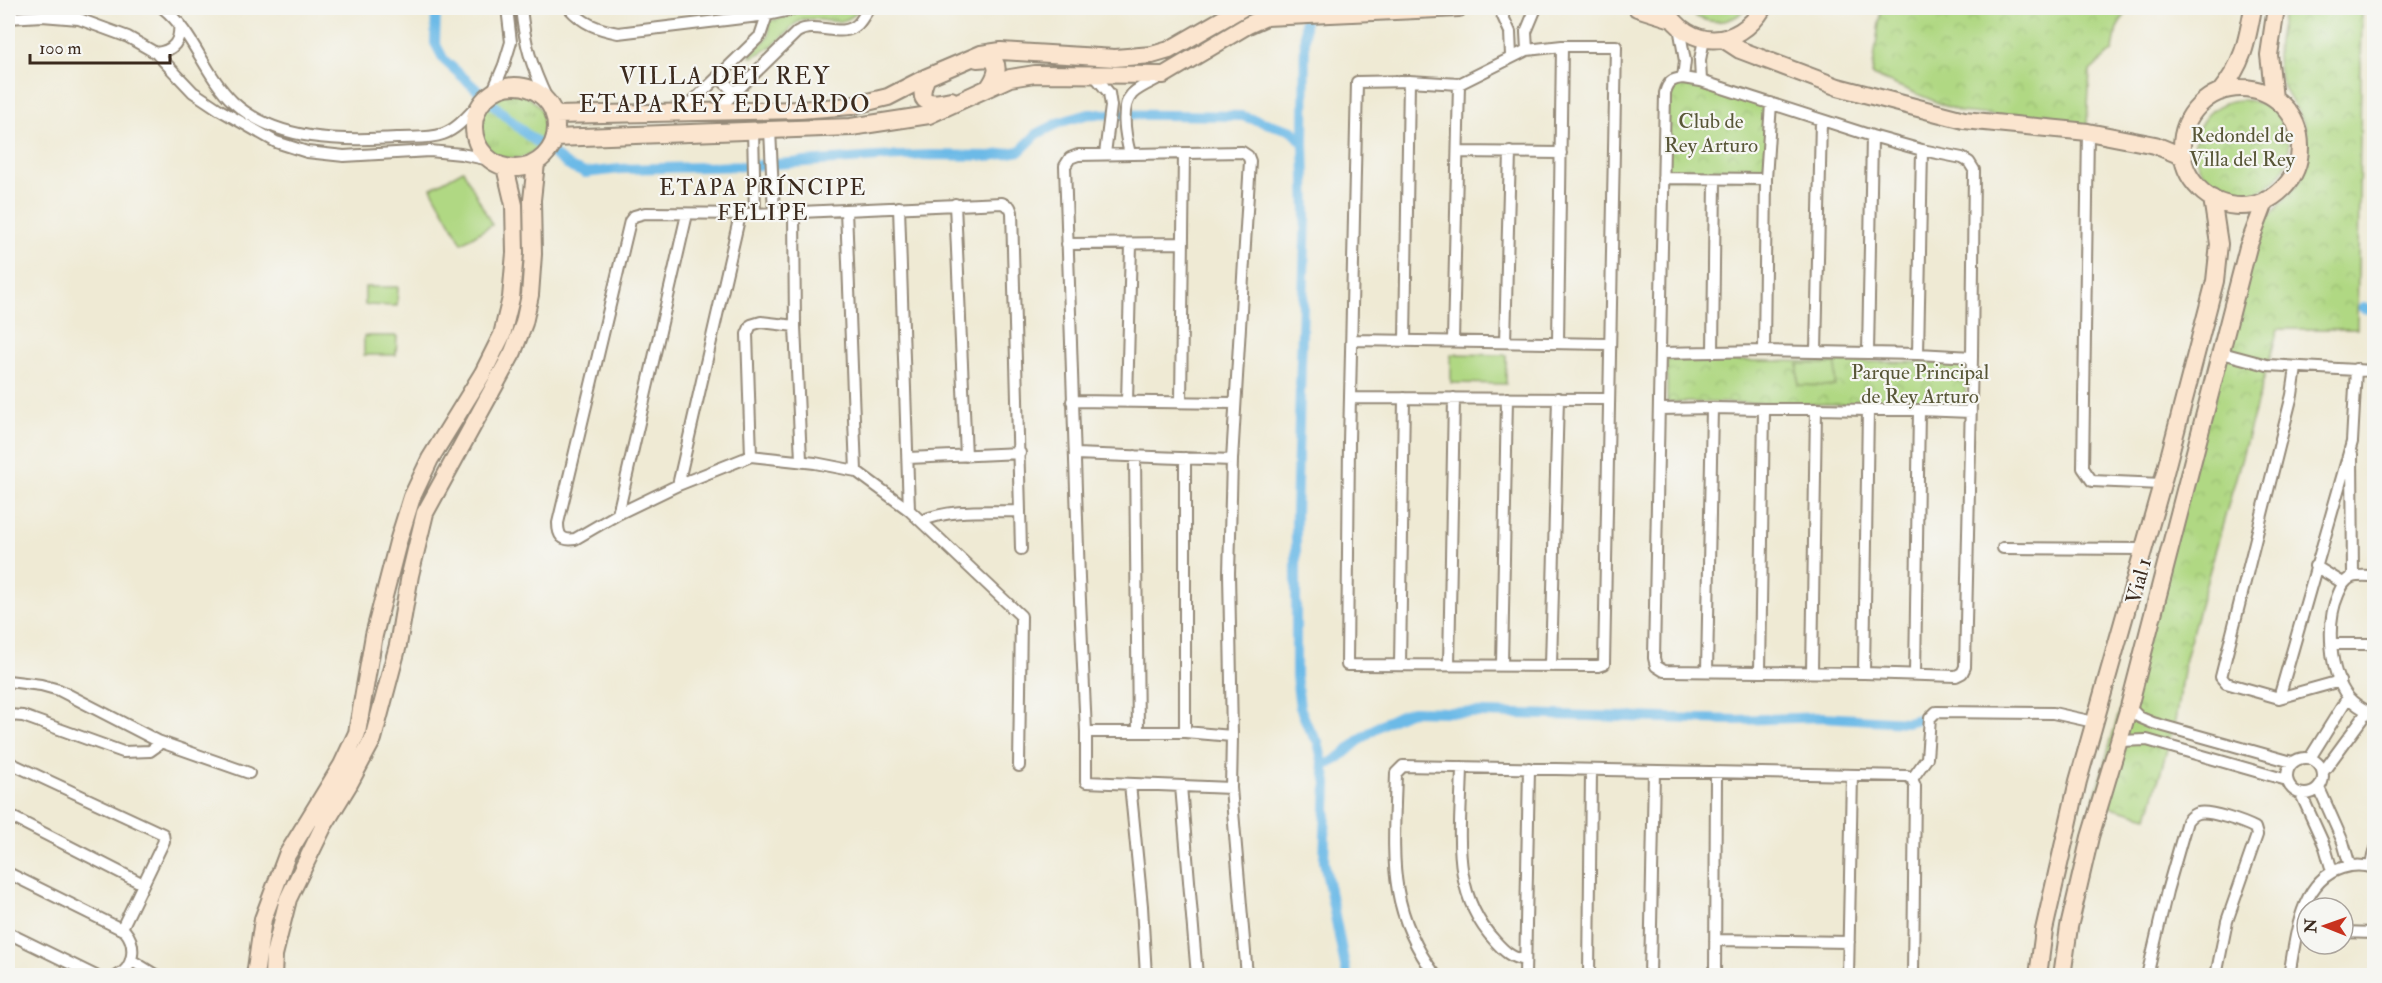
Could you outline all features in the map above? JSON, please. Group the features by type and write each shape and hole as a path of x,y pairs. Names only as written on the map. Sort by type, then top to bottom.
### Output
{"street":[{"path":"163,8 179,23 222,91 254,117 283,130 313,137 356,141 431,137 444,134 455,127 487,97 511,85 531,88 547,99"},
{"path":"255,975 263,919 287,855 342,765 357,733 374,635 412,497 430,459 483,373 502,335 511,298 515,253 514,205 497,164 480,148 474,133 475,117 504,65 511,42 507,8"},
{"path":"8,18 42,16 79,20 128,37 156,53 193,92 220,110 276,142 307,152 344,156 430,152 461,154 521,168 536,163 548,152 555,138 555,116 529,57 521,8"},
{"path":"569,8 582,22 618,33 767,15 789,8"},
{"path":"716,111 756,69 804,27 838,31 849,29 858,24 869,8"},
{"path":"555,116 683,111 800,110 851,106 888,97 952,65 981,54 1001,51 1115,58 1152,55 1169,50 1242,8"},
{"path":"1130,154 1125,130 1126,106 1131,94 1248,25 1266,18 1459,8"},
{"path":"1499,8 1510,32 1511,56"},
{"path":"1527,50 1526,32 1536,8"},
{"path":"1636,8 1672,18 1704,39 1723,39 1741,32 1755,21 1763,8"},
{"path":"2220,92 2233,75 2243,56 2253,8"},
{"path":"2274,98 2269,55 2276,8"},
{"path":"683,111 760,36 767,15"},
{"path":"1672,18 1685,61 1683,78"},
{"path":"156,53 165,52 174,47 179,37 179,23"},
{"path":"1701,81 1700,60 1704,39"},
{"path":"1723,39 1740,50 1838,87 1964,120 2088,132 2156,145 2184,157"},
{"path":"1558,343 1562,46"},
{"path":"1562,46 1616,46 1605,662 1600,666 1347,665 1357,82 1409,81 1459,84 1527,50 1562,46"},
{"path":"740,54 756,69"},
{"path":"952,65 985,58 994,60 997,71 989,87"},
{"path":"555,138 851,127 929,115 1010,78 1035,74 1164,75"},
{"path":"1094,75 1109,93 1111,106 1105,154"},
{"path":"718,76 734,92"},
{"path":"927,77 922,97 930,103 974,95"},
{"path":"1673,79 1701,81 1872,136 1962,158 1969,162 1974,170 1965,667 1962,673 1956,676 1665,671 1656,666 1654,658 1665,93 1668,84 1673,79"},
{"path":"1405,341 1409,81"},
{"path":"1453,341 1459,84"},
{"path":"2234,88 2262,91 2274,98 2285,107 2296,124 2300,152 2297,165 2287,183 2266,200 2251,205 2235,205 2212,198 2193,181 2184,157 2183,142 2188,121 2201,104 2220,92 2234,88"},
{"path":"1764,351 1766,179 1771,103"},
{"path":"1816,352 1821,120"},
{"path":"770,130 774,213"},
{"path":"753,131 755,214"},
{"path":"2088,132 2083,468 2092,482 2162,484"},
{"path":"1868,353 1872,136"},
{"path":"1918,354 1922,150"},
{"path":"1231,788 1086,782 1065,166 1070,158 1078,155 1242,152 1248,156 1250,161 1235,403 1229,573 1231,788 1241,879 1247,975"},
{"path":"1458,152 1561,153"},
{"path":"1505,342 1510,152"},
{"path":"1181,402 1184,153"},
{"path":"273,975 274,955 288,900 324,825 373,739 398,645 410,575 425,513 513,352 524,323 530,295 533,254 532,200 536,163"},
{"path":"1663,178 1766,179"},
{"path":"1713,352 1715,179"},
{"path":"755,183 772,183"},
{"name":"Vial 1","path":"2038,975 2043,930 2094,722 2162,484 2215,281 2219,244 2212,198"},
{"name":"Vial 1","path":"2062,975 2090,837 2129,707 2251,239 2266,200"},
{"path":"955,204 966,456"},
{"path":"1019,766 1021,616 909,510 856,471 801,460 751,456 678,485 618,514 575,539 567,540 561,537 558,523 630,221 634,216 645,213 740,215 955,204 1007,204 1012,212 1021,549"},
{"path":"899,207 909,510"},
{"path":"846,210 856,471"},
{"path":"795,212 795,326 801,460"},
{"path":"618,514 687,214"},
{"path":"678,485 740,215"},
{"path":"1067,244 1182,243"},
{"path":"1127,402 1131,244"},
{"path":"751,456 747,334 751,325 761,322 795,326"},
{"path":"1352,340 1609,344"},
{"path":"1661,353 1764,351 1972,357"},
{"path":"2222,353 2267,365 2374,370"},
{"path":"2296,368 2292,395 2220,673 2226,683 2279,698 2340,681"},
{"path":"2301,794 2319,788 2323,772 2371,713 2348,697 2340,681 2331,644 2330,625 2334,604 2348,580 2356,369"},
{"path":"1350,398 1608,399"},
{"path":"1400,665 1404,398"},
{"path":"1449,665 1455,398"},
{"path":"1502,665 1507,398"},
{"path":"1551,665 1558,398"},
{"path":"1072,401 1235,403"},
{"path":"1707,671 1712,408"},
{"path":"1660,409 1971,412"},
{"path":"1760,672 1764,409"},
{"path":"1812,672 1816,409"},
{"path":"1864,673 1868,410"},
{"path":"1915,674 1919,410"},
{"path":"2279,698 2352,442"},
{"path":"908,458 1020,453"},
{"path":"1075,454 1233,460"},
{"path":"1135,456 1138,732"},
{"path":"1185,458 1185,732"},
{"path":"921,521 950,513 1020,512"},
{"path":"2003,548 2144,549"},
{"path":"2315,566 2348,580 2374,576"},
{"path":"2331,644 2374,644"},
{"path":"8,681 59,690 158,741 249,773"},
{"path":"2310,758 2348,697"},
{"path":"2129,707 2139,717 2153,723 2292,762"},
{"path":"1912,779 1927,758 1930,718 1936,712 2054,713 2094,722"},
{"path":"8,715 23,716 123,752 150,751 157,746 158,741"},
{"path":"1086,732 1185,732 1232,736"},
{"path":"2119,741 2147,740 2287,780"},
{"path":"2323,772 2320,766 2310,758 2304,757 2292,762 2288,768 2287,780 2290,787 2301,794 2325,847 2332,871"},
{"path":"8,762 163,834 164,842 122,928"},
{"path":"1436,975 1421,954 1408,928 1396,887 1393,861 1396,773 1398,768 1405,766 1905,776 1912,779 1915,786 1913,975"},
{"path":"1462,767 1461,863 1465,890 1474,915 1485,931 1511,957 1525,960"},
{"path":"1525,975 1529,768"},
{"path":"1589,975 1591,770"},
{"path":"1650,975 1654,771"},
{"path":"1715,975 1716,773"},
{"path":"1848,975 1852,775"},
{"path":"1130,784 1146,975"},
{"path":"1181,786 1197,975"},
{"path":"2319,788 2343,842 2350,866"},
{"path":"2147,975 2167,891 2187,822 2193,815 2202,812 2247,824 2255,828 2257,835 2227,921 2216,975"},
{"path":"8,815 143,884"},
{"path":"2310,896 2319,881 2332,871 2350,866 2373,867 2374,850"},
{"path":"8,873 122,928 130,937 131,960 122,975"},
{"path":"2355,932 2374,933"},
{"path":"8,933 96,975"},
{"path":"1715,940 1849,942"},
{"path":"2289,975 2295,955"},
{"path":"131,960 157,975"}],"green space":[{"path":"790,8 861,8 852,16 836,22 812,19 796,23 775,43 752,57 750,55 769,36 769,21 790,16"},
{"path":"1685,8 1746,8 1732,18 1716,22 1699,18"},
{"path":"1881,8 2129,8 2117,28 2113,50 2090,71 2087,125 1960,112 1872,75"},
{"path":"2285,8 2362,8 2357,329 2278,329 2185,658 2175,721 2148,817 2093,802 2261,226 2296,187 2304,174 2308,143 2307,131 2283,84 2277,56"},
{"name":"Club de Rey Arturo","path":"1673,79 1771,103 1766,179 1663,178 1665,93"},
{"path":"512,93 525,96 535,103 542,113 545,126 542,139 535,149 525,156 512,159 499,156 489,149 482,139 479,126 482,113 489,103 499,96"},
{"name":"Redondel de Villa del Rey","path":"2242,100 2260,104 2275,114 2285,129 2289,147 2285,165 2275,180 2260,190 2242,194 2224,190 2209,180 2199,165 2195,147 2199,129 2209,114 2224,104"},
{"path":"463,170 492,225 462,243 431,188"},
{"path":"365,287 398,287 397,306 365,305"},
{"path":"364,336 397,336 396,355 364,355"},
{"path":"1451,354 1506,355 1506,384 1451,383"},
{"name":"Parque Principal de Rey Arturo","path":"1667,360 1966,363 1965,406 1667,402"},
{"path":"1798,364 1836,364 1835,386 1798,385"}],"waterway":[{"path":"436,8 435,43 444,60 526,134 572,168 585,173 620,169 746,166 878,157 991,156 1020,151 1037,134 1061,122 1089,114 1242,116 1293,131 1304,144 1306,212 1296,512 1296,676 1300,707 1308,727 1318,742 1327,783 1324,861 1347,976"},
{"path":"1304,144 1305,9"},
{"path":"2363,308 2374,310"},
{"path":"1323,766 1339,757 1379,726 1412,711 1737,720 1822,717 1906,722 1919,719"}],"district":[{"name":"VILLA DEL REY ETAPA REY EDUARDO","path":"725,90"},
{"name":"ETAPA PRÍNCIPE FELIPE","path":"763,200"}]}
